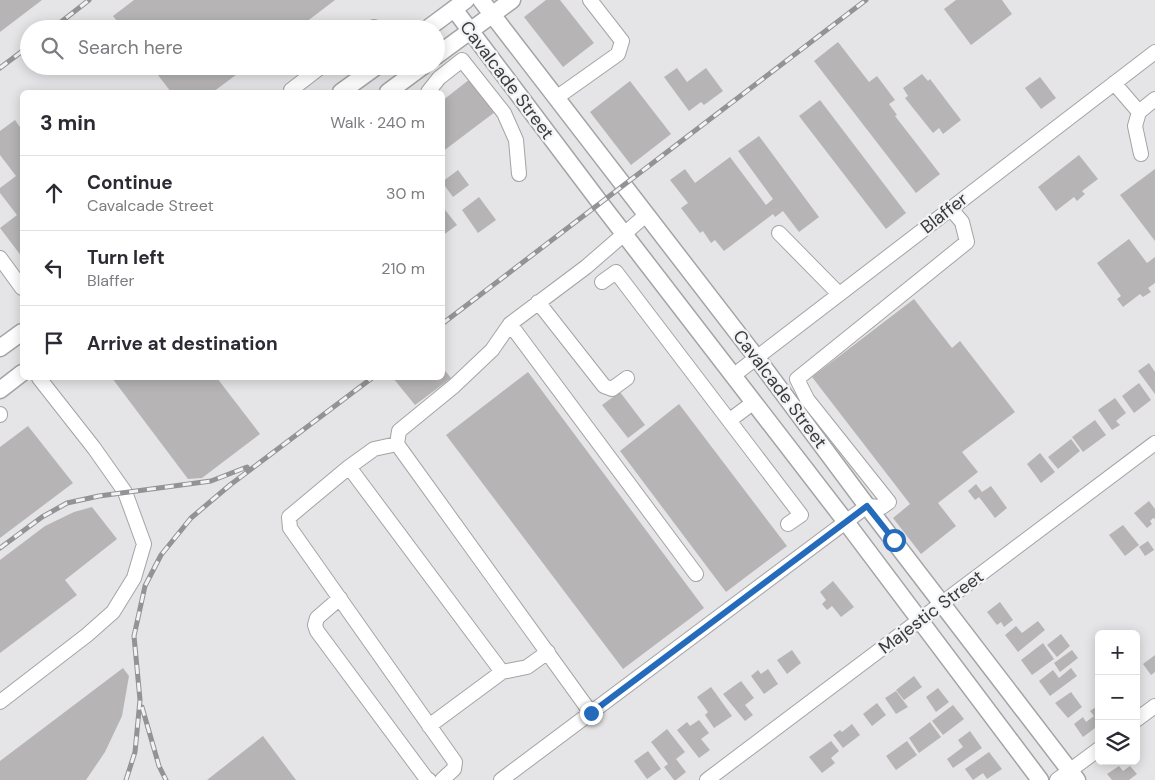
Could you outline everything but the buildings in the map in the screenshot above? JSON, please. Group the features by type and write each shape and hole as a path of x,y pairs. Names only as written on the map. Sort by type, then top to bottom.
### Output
{"main road":[{"name":"Cavalcade Street","path":"481,0 756,357 943,604 1068,777"},
{"path":"445,50 493,16 512,0"},
{"name":"Cavalcade Street","path":"456,3 471,31 624,234 846,522 1040,780"},
{"path":"437,20 456,3"},
{"path":"344,90 365,75"},
{"path":"391,90 411,75"},
{"path":"0,348 20,333"},
{"path":"0,390 20,375"}],"street":[{"path":"556,98 618,54 622,41 590,0"},
{"name":"Blaffer","path":"734,375 1155,52"},
{"path":"445,73 462,60 504,114 516,140 519,174"},
{"path":"292,90 311,75"},
{"path":"430,90 443,75"},
{"path":"1114,83 1139,112"},
{"path":"1141,154 1134,126 1139,112 1155,99"},
{"path":"784,394 797,379 967,242 962,222 950,208"},
{"path":"591,713 397,444 399,431 454,386 492,350 510,324 586,267 646,215"},
{"path":"779,233 839,294"},
{"path":"0,258 20,285"},
{"path":"602,282 616,272 730,420 801,515 788,524"},
{"path":"538,302 604,386 612,389 627,378"},
{"path":"510,324 696,574"},
{"path":"501,780 867,506 882,507 889,502 807,399 797,379"},
{"path":"0,702 87,636 113,612 134,578 144,544 125,492 94,448 41,380"},
{"path":"730,420 754,402"},
{"name":"Majestic Street","path":"707,780 1155,443"},
{"path":"397,444 374,450 349,467 289,517 290,528 455,762 454,769 442,780"},
{"path":"349,467 502,672"},
{"path":"340,598 317,618 317,631 429,780"},
{"path":"429,726 502,672 527,667 548,652"},
{"path":"1140,717 1155,706"},
{"path":"1068,777 1095,753"}],"railway":[{"path":"63,20 89,0"},
{"path":"445,322 866,0"},
{"path":"0,68 20,53"},
{"path":"126,780 135,752 140,700 134,636 145,586 161,555 191,518 230,485 369,380"},
{"path":"0,548 42,517 67,503 99,496 211,481 247,467"},
{"path":"142,707 159,766 166,780"}],"route":[{"path":"591,713 867,506 894,540"}]}
